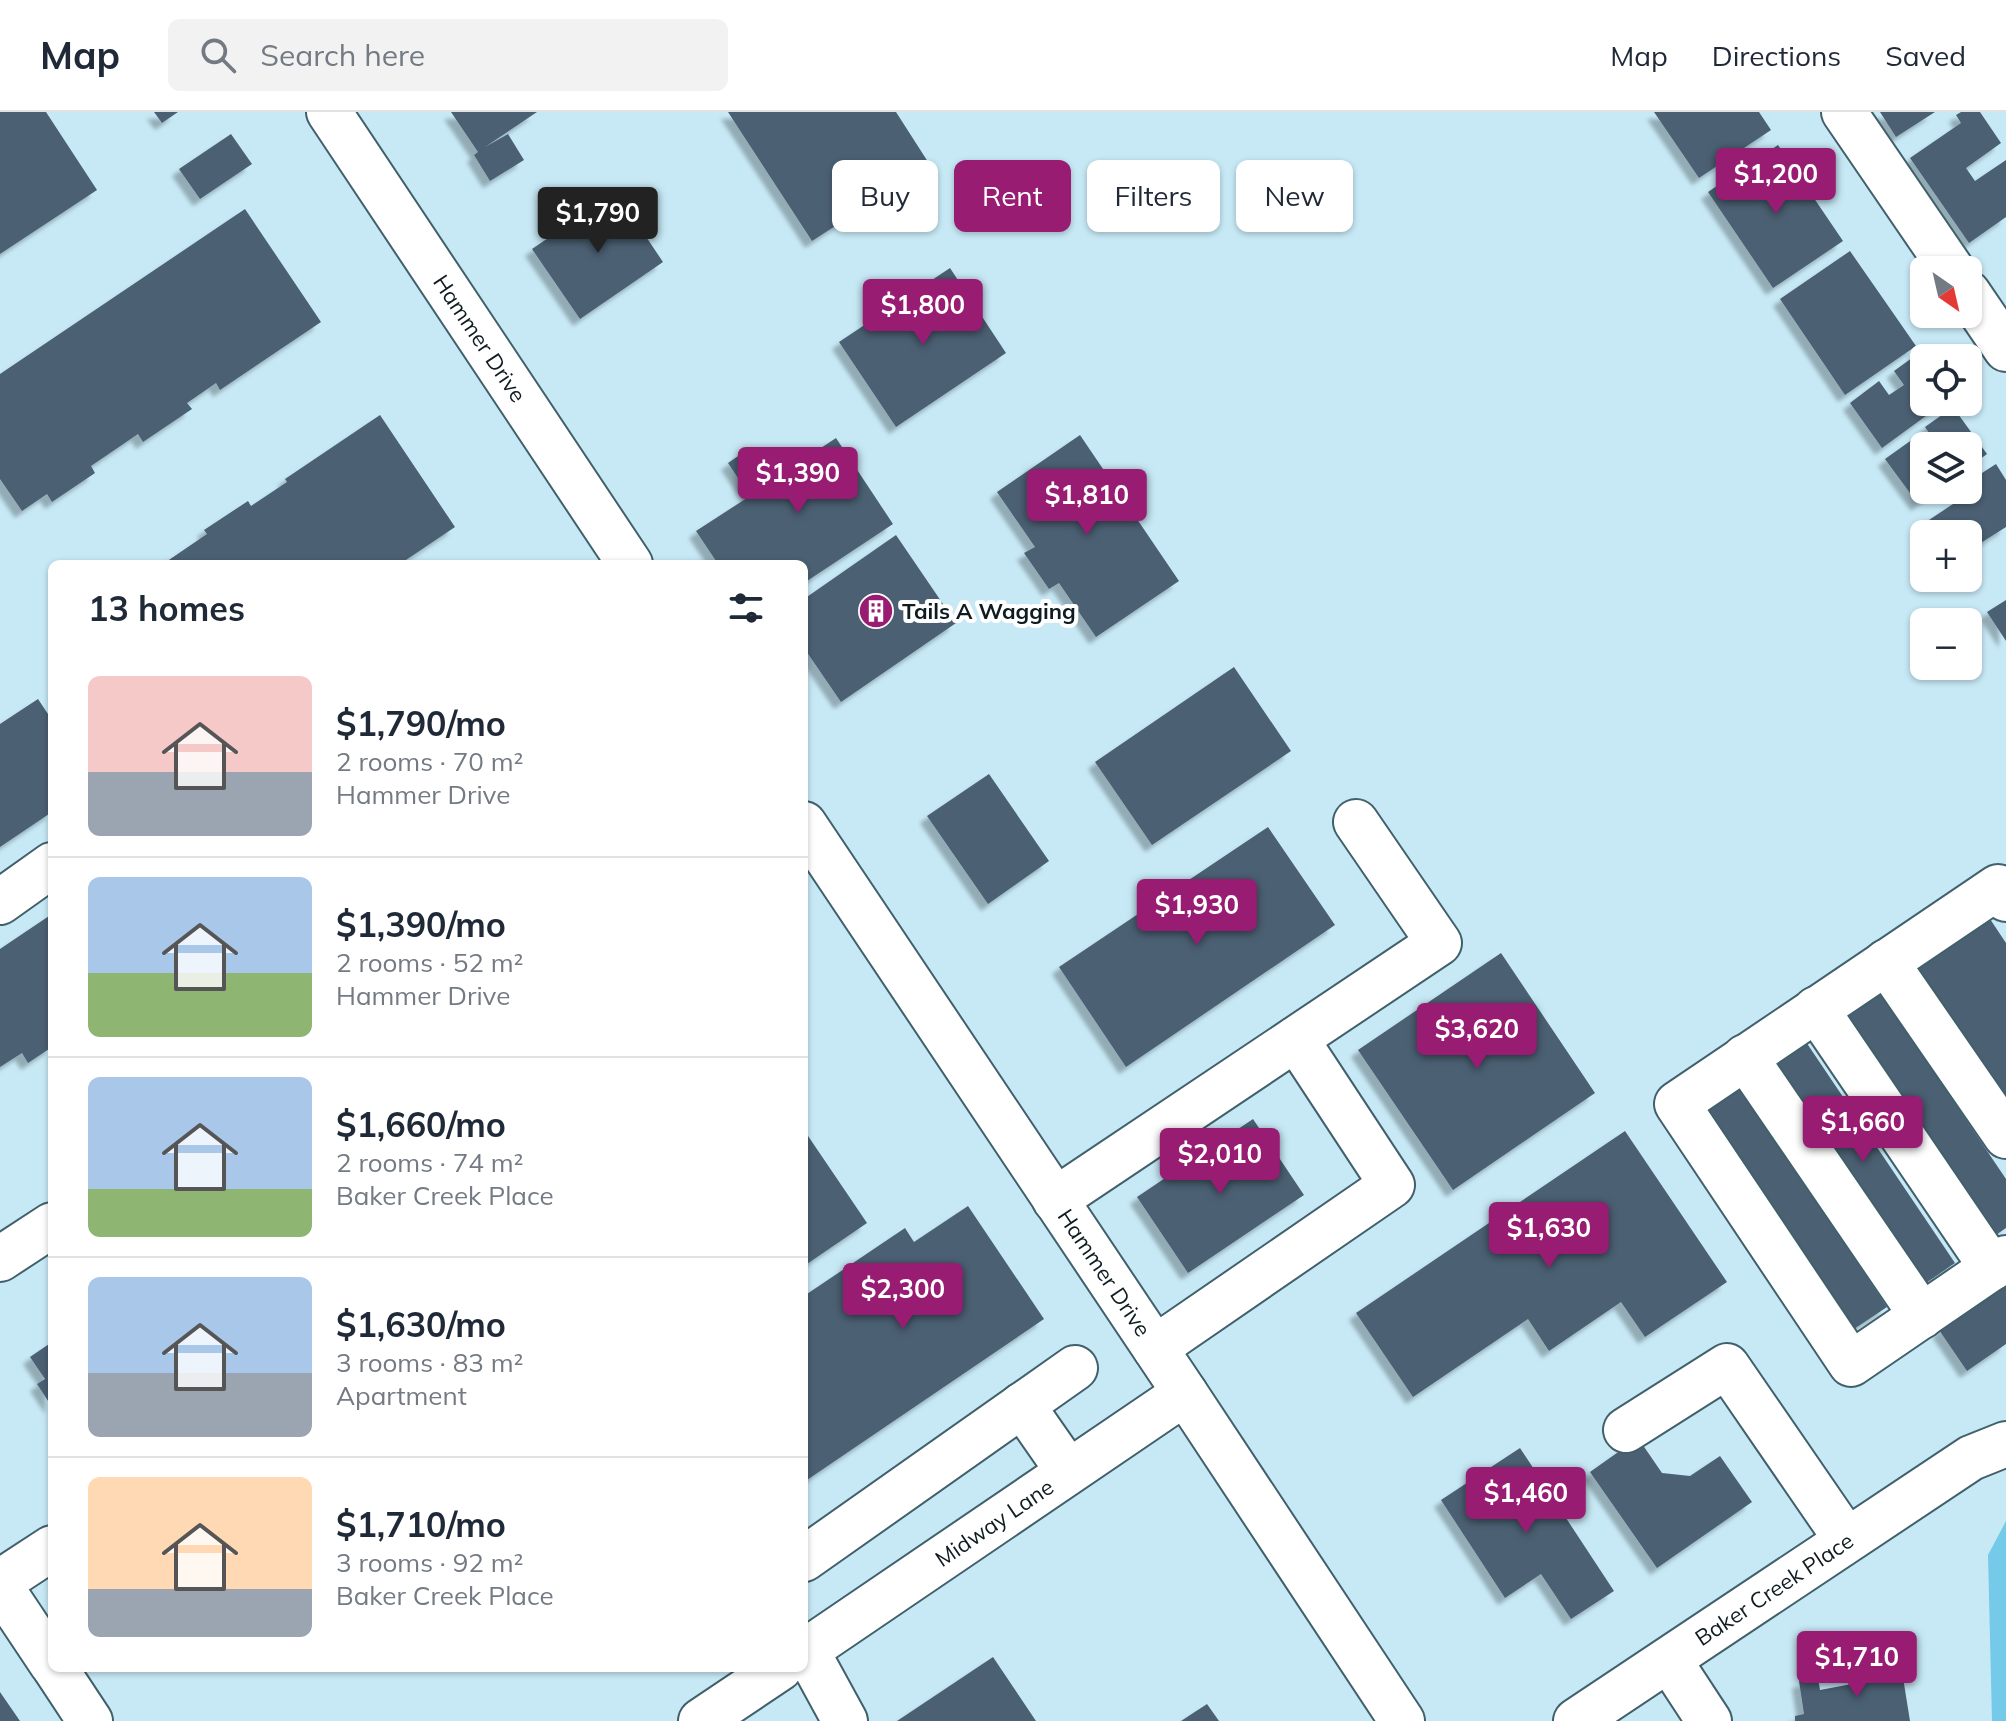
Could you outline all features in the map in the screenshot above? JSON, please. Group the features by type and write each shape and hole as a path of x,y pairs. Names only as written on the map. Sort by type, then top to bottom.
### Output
{"street":[{"name":"Hammer Drive","path":"329,112 627,560"},
{"path":"1844,112 1942,256"},
{"path":"1982,314 2006,349"},
{"path":"1055,1200 1439,943 1356,822"},
{"name":"Hammer Drive","path":"808,830 1402,1721"},
{"path":"0,902 48,868"},
{"path":"1816,1009 1999,1263 1851,1364 1677,1104 1816,1009 1998,887 2006,899"},
{"path":"1886,962 2006,1136"},
{"path":"1155,1348 1392,1185 1296,1039"},
{"path":"1745,1057 1922,1316"},
{"path":"0,1259 48,1228"},
{"path":"1626,1430 1727,1366 1846,1539"},
{"path":"808,1556 1075,1368"},
{"name":"Midway Lane","path":"808,1648 1185,1393"},
{"path":"1022,1405 1068,1471"},
{"name":"Baker Creek Place","path":"1576,1721 1846,1539 1988,1451"},
{"path":"48,1551 0,1584 48,1658"},
{"path":"1669,1660 1709,1721"},
{"path":"808,1667 845,1721"},
{"path":"57,1672 90,1721"},
{"name":"Midway Lane","path":"701,1721 773,1672"}],"shaded area":[{"path":"2006,1521 2006,1721 1992,1721 1988,1555"}],"building":[{"path":"0,112 46,112 97,190 0,254"},
{"path":"154,112 178,112 162,123"},
{"path":"451,112 537,112 485,147 508,134 524,160 490,181 474,155 478,152"},
{"path":"728,112 896,112 927,160 832,160 832,228 812,241"},
{"path":"1654,112 1759,112 1771,130 1699,178"},
{"path":"1880,112 1935,112 1896,137"},
{"path":"1980,112 2001,143 1966,168 1975,181 2006,160 2006,217 1969,243 1910,158 1961,123 1956,115"},
{"path":"231,134 252,164 200,199 179,169"},
{"path":"1778,145 1843,241 1773,288 1708,192"},
{"path":"616,192 663,262 580,319 532,249"},
{"path":"245,209 321,322 220,390 216,383 187,403 192,409 143,442 138,434 91,466 95,473 52,502 47,494 22,511 0,479 0,374"},
{"path":"1850,251 1915,344 1910,344 1910,350 1845,395 1780,299"},
{"path":"950,268 1006,353 896,427 839,342"},
{"path":"1910,359 1910,416 1926,416 1882,448 1850,403 1879,381 1889,395 1904,385 1894,371"},
{"path":"380,415 455,527 406,560 169,560 207,534 204,530 248,501 251,506 287,482 285,479"},
{"path":"1940,416 1960,416 1971,432 1928,432 1925,427"},
{"path":"1080,435 1179,581 1096,637 1059,583 1049,589 1024,553 1035,547 997,492"},
{"path":"836,438 893,524 808,580 808,560 715,560 696,531 750,496 728,463 744,452 765,485"},
{"path":"1910,441 1910,493 1885,459"},
{"path":"1996,464 2006,480 2006,527 1982,542 1982,520 1929,520 1953,504 1982,504 1982,473"},
{"name":"Tails A Wagging","path":"896,535 956,623 841,702 808,654 808,596"},
{"path":"2006,600 2006,641 1987,612"},
{"path":"1234,667 1291,751 1152,845 1095,762"},
{"path":"38,699 48,714 48,815 0,847 0,724"},
{"path":"989,774 1049,861 988,904 927,816"},
{"path":"1268,827 1335,925 1126,1067 1059,967"},
{"path":"1988,916 2006,943 2006,1110 1911,969"},
{"path":"48,917 48,1050 28,1063 22,1053 0,1067 0,949"},
{"path":"1501,953 1595,1093 1453,1190 1358,1050"},
{"path":"1879,991 2006,1179 2006,1228 1987,1241 1836,1019"},
{"path":"1806,1042 1955,1263 1920,1287 1770,1066"},
{"path":"1738,1086 1887,1307 1851,1331 1703,1110"},
{"path":"1253,1119 1304,1195 1188,1273 1137,1197"},
{"path":"1625,1131 1727,1282 1645,1337 1621,1302 1549,1351 1528,1319 1413,1397 1356,1313"},
{"path":"808,1136 867,1223 808,1263"},
{"path":"968,1206 1044,1319 808,1479 808,1293 905,1228 914,1242"},
{"path":"2006,1285 2006,1344 1967,1371 1939,1330"},
{"path":"48,1345 48,1401 37,1384 45,1379 30,1357"},
{"path":"1638,1438 1662,1473 1690,1476 1720,1456 1752,1502 1657,1568 1590,1472"},
{"path":"1520,1448 1614,1591 1571,1619 1541,1574 1505,1598 1441,1500"},
{"path":"993,1657 1036,1721 897,1721"},
{"path":"1901,1665 1910,1721 1795,1721 1795,1716 1804,1714 1799,1681 1818,1678 1820,1690 1873,1680 1871,1670"},
{"path":"0,1692 20,1721 0,1721"},
{"path":"1207,1704 1219,1721 1181,1721"}],"place":[{"name":"Tails A Wagging","path":"876,611"}]}
